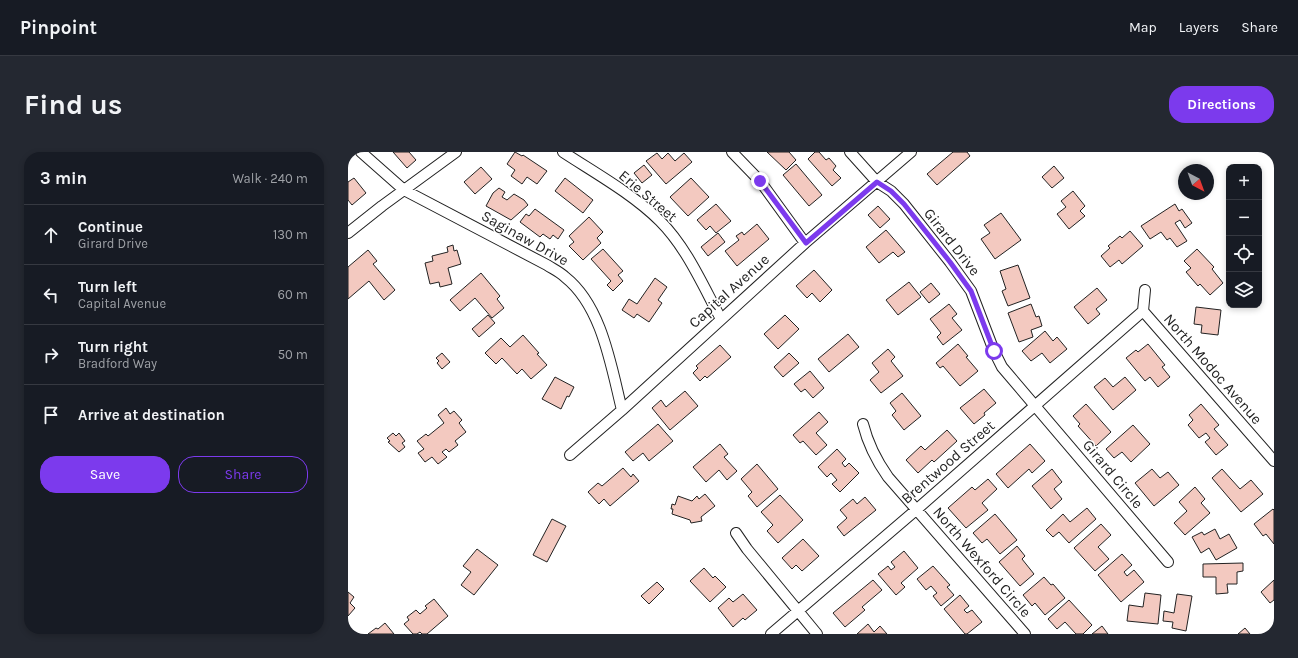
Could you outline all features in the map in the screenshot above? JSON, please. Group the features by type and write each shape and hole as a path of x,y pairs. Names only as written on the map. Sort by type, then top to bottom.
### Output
{"street":[{"name":"Saginaw Drive","path":"361,152 404,190 547,265 565,277 577,289 599,327 622,410"},
{"path":"348,233 456,152"},
{"name":"Erie Street","path":"563,152 608,181 660,221 676,240 687,257 721,319"},
{"path":"732,152 760,181 806,243"},
{"name":"Girard Drive","path":"850,152 877,182 891,191 904,204 950,262 967,286 976,303 994,351 1002,367 1036,406"},
{"name":"Capital Avenue","path":"570,455 622,410 806,243 911,152"},
{"name":"North Modoc Avenue","path":"1145,290 1143,312 1274,462"},
{"name":"Brentwood Street","path":"772,634 1143,312"},
{"name":"Girard Circle","path":"1036,406 1168,562"},
{"name":"North Wexford Circle","path":"863,424 867,439 878,462 916,510 1025,634"},
{"path":"736,533 817,634"}],"building":[{"path":"393,152 409,152 416,160 407,168"},
{"path":"515,152 522,156 523,155 547,171 537,184 527,177 522,184 511,176 515,170 507,164"},
{"path":"767,152 789,152 796,160 786,170"},
{"path":"815,152 819,152 826,160 829,158 836,166 833,170 841,178 832,186 808,159"},
{"path":"953,152 967,152 970,156 937,185 927,174"},
{"path":"657,153 662,159 668,153 675,161 684,153 692,162 666,184 646,161"},
{"path":"796,164 822,195 809,206 783,175"},
{"path":"644,165 652,175 642,183 634,173"},
{"path":"1054,166 1064,178 1052,188 1042,177"},
{"path":"481,167 492,179 475,194 464,182"},
{"path":"354,178 366,193 352,205 348,200 348,182"},
{"path":"565,178 593,200 583,213 555,191"},
{"path":"691,178 709,197 688,216 670,197"},
{"path":"499,188 505,192 502,197 507,200 514,194 524,200 528,205 511,220 486,206 493,193"},
{"path":"1073,191 1085,206 1080,211 1085,216 1069,229 1057,214 1066,207 1061,201"},
{"path":"716,204 731,221 716,233 710,226 706,230 697,220"},
{"path":"1175,204 1179,211 1182,209 1192,223 1185,228 1180,220 1175,223 1187,241 1177,247 1170,238 1167,240 1161,232 1150,239 1141,226"},
{"path":"878,206 890,219 880,228 868,215"},
{"path":"535,209 564,230 558,239 553,235 550,239 543,234 540,237 520,222 526,214 529,216"},
{"path":"1001,213 1021,240 995,259 981,239 990,233 984,225"},
{"path":"589,217 603,232 597,238 601,243 583,260 569,246 574,242 569,236"},
{"path":"757,224 769,239 737,266 725,251 739,240 736,236 742,232 744,235"},
{"path":"886,230 905,252 898,257 893,252 879,263 866,247"},
{"path":"1130,231 1143,246 1122,264 1119,260 1110,267 1101,256 1110,248 1108,246 1120,236 1122,238"},
{"path":"718,233 725,242 708,256 701,247"},
{"path":"453,245 454,251 457,250 461,264 448,268 452,284 440,287 439,282 430,284 425,263 433,261 432,256 448,252 447,247"},
{"path":"603,249 623,271 618,275 623,281 613,291 607,285 611,281 591,259"},
{"path":"1197,249 1214,267 1212,269 1223,283 1210,295 1200,284 1198,286 1186,272 1191,268 1184,261"},
{"path":"368,250 377,261 373,264 395,290 384,300 369,281 348,299 348,267"},
{"path":"1018,265 1030,298 1008,306 1002,291 1006,289 1000,271"},
{"path":"814,270 832,290 820,302 812,293 807,298 796,286"},
{"path":"481,273 500,296 497,299 504,308 492,318 475,298 460,311 450,300"},
{"path":"655,278 667,287 658,300 662,303 649,322 637,314 634,318 622,310 629,299 637,304"},
{"path":"909,282 921,297 898,315 886,300"},
{"path":"931,283 940,294 929,303 920,292"},
{"path":"1097,288 1107,300 1096,309 1100,314 1088,324 1074,307"},
{"path":"949,304 957,314 952,318 962,330 943,345 937,337 941,333 930,319"},
{"path":"1031,304 1036,317 1039,316 1042,326 1031,330 1033,337 1019,342 1008,313"},
{"path":"1196,307 1221,310 1218,335 1201,333 1202,325 1194,324"},
{"path":"488,315 495,323 479,337 472,329"},
{"path":"785,315 799,329 778,349 764,334"},
{"path":"1045,331 1053,341 1057,337 1067,349 1050,363 1042,353 1031,361 1022,351"},
{"path":"848,334 859,347 829,372 818,359"},
{"path":"523,335 539,353 537,354 547,365 531,379 522,369 517,374 502,358 496,364 485,353 501,338 510,347"},
{"path":"958,344 968,356 966,357 978,371 960,386 943,366 940,368 936,363"},
{"path":"1148,344 1165,365 1162,367 1170,377 1158,387 1150,377 1145,381 1126,358 1136,350 1138,352"},
{"path":"720,345 731,357 707,378 705,376 700,381 693,373 698,368 696,366"},
{"path":"888,349 895,357 891,361 903,376 881,393 870,380 879,372 872,363"},
{"path":"442,353 450,362 442,369 437,363 439,361 436,358"},
{"path":"789,353 799,363 783,377 774,367"},
{"path":"810,371 824,388 813,398 805,389 801,392 794,384"},
{"path":"555,377 574,387 569,397 567,396 561,409 542,399"},
{"path":"1125,377 1136,390 1113,410 1094,387 1105,378 1113,387"},
{"path":"984,389 996,403 974,424 960,408"},
{"path":"685,391 698,406 670,430 652,408 661,400 666,407"},
{"path":"902,393 921,416 904,430 892,415 896,411 890,403"},
{"path":"1086,404 1111,432 1096,446 1078,426 1080,424 1073,416"},
{"path":"1201,404 1219,425 1214,429 1228,445 1216,455 1205,442 1210,438 1206,433 1199,438 1188,425 1193,420 1189,415"},
{"path":"446,408 450,414 454,411 462,420 459,423 466,432 455,441 458,445 449,452 446,449 442,452 447,457 438,464 432,457 425,462 418,453 424,449 417,441 426,434 428,436 444,423 438,415"},
{"path":"819,412 828,422 816,433 827,445 816,455 803,441 800,443 793,435"},
{"path":"658,424 673,441 649,461 643,453 633,461 625,452"},
{"path":"1133,425 1150,444 1131,462 1122,452 1114,458 1106,449"},
{"path":"947,430 957,441 934,462 932,460 918,473 906,460 921,446 925,450"},
{"path":"393,433 396,436 399,433 405,441 402,443 405,447 399,452 388,442 390,441 387,438"},
{"path":"720,444 728,454 724,457 737,471 727,480 719,470 706,482 693,467"},
{"path":"1030,444 1045,461 1032,473 1029,469 1008,488 996,474"},
{"path":"837,449 846,459 842,463 845,467 849,463 859,473 840,492 832,484 837,480 831,473 827,477 818,467"},
{"path":"757,464 778,489 757,507 748,496 752,492 741,479"},
{"path":"623,468 631,477 633,474 639,481 610,506 604,499 599,504 588,492 598,483 602,486"},
{"path":"1052,469 1062,482 1054,489 1062,499 1051,509 1032,486"},
{"path":"1152,469 1160,478 1168,472 1179,485 1154,506 1135,483"},
{"path":"1222,469 1240,489 1251,480 1263,494 1241,512 1212,478"},
{"path":"988,479 997,489 982,503 988,510 966,528 948,508 972,487 975,490"},
{"path":"1195,487 1205,499 1201,503 1210,513 1185,535 1174,523 1187,511 1179,502"},
{"path":"705,494 715,506 701,517 702,521 691,523 690,520 672,514 672,504 675,505 678,496 692,501 697,496 699,499"},
{"path":"780,495 803,520 778,543 767,531 773,525 761,512"},
{"path":"865,497 876,510 844,536 837,527 847,518 840,510 853,499 857,504"},
{"path":"1087,508 1096,519 1069,543 1059,532 1053,537 1046,530 1063,514 1070,522"},
{"path":"1273,509 1274,544 1266,534 1263,536 1254,524"},
{"path":"995,514 1017,540 1000,554 987,539 982,543 973,533"},
{"path":"552,519 566,526 547,562 533,555"},
{"path":"1101,524 1111,535 1098,547 1109,559 1095,571 1074,548"},
{"path":"1215,529 1220,539 1229,534 1237,548 1216,560 1209,548 1201,553 1192,537 1202,532 1204,535"},
{"path":"803,539 819,556 802,571 796,565 792,569 782,558"},
{"path":"1017,546 1025,556 1022,559 1034,574 1020,586 999,562"},
{"path":"477,549 498,565 474,595 461,585 471,572 463,566"},
{"path":"904,551 918,568 901,583 905,587 896,595 878,574 888,566 891,570 895,567 891,562"},
{"path":"1122,554 1132,565 1124,572 1127,576 1134,570 1144,582 1121,602 1098,575"},
{"path":"1243,563 1243,571 1237,572 1237,584 1227,584 1228,593 1216,594 1216,577 1203,577 1203,564"},
{"path":"933,566 950,585 947,587 954,595 941,606 933,596 937,593 931,586 926,590 917,579"},
{"path":"704,568 713,578 715,576 726,587 710,602 690,581"},
{"path":"1044,577 1051,585 1053,584 1065,598 1045,615 1035,603 1032,606 1023,595"},
{"path":"873,580 882,590 862,607 865,610 845,627 833,613"},
{"path":"1274,580 1274,600 1270,603 1261,592"},
{"path":"657,582 664,589 649,604 641,596"},
{"path":"348,592 354,597 350,603 355,608 348,616"},
{"path":"1145,593 1161,595 1158,624 1127,621 1129,605 1143,607"},
{"path":"743,594 757,610 745,620 743,618 733,627 718,608 729,598 733,602"},
{"path":"1177,594 1192,596 1186,631 1172,628 1173,622 1163,621 1164,611 1174,613"},
{"path":"960,595 969,606 964,610 967,613 972,610 982,622 967,634 965,634 944,609"},
{"path":"434,599 448,616 427,634 422,634 420,632 413,634 404,624 409,620 407,617 416,610 420,614 427,608 425,606"},
{"path":"1069,600 1092,625 1083,634 1076,634 1065,622 1057,629 1048,619"},
{"path":"385,623 394,634 368,634 376,628 378,629"},
{"path":"868,624 874,632 880,626 887,634 857,634"},
{"path":"1102,626 1108,634 1092,634"},
{"path":"1245,628 1250,634 1238,634"}],"route":[{"path":"760,181 806,243 877,182 891,191 904,204 971,291 979,308 994,351"}]}
